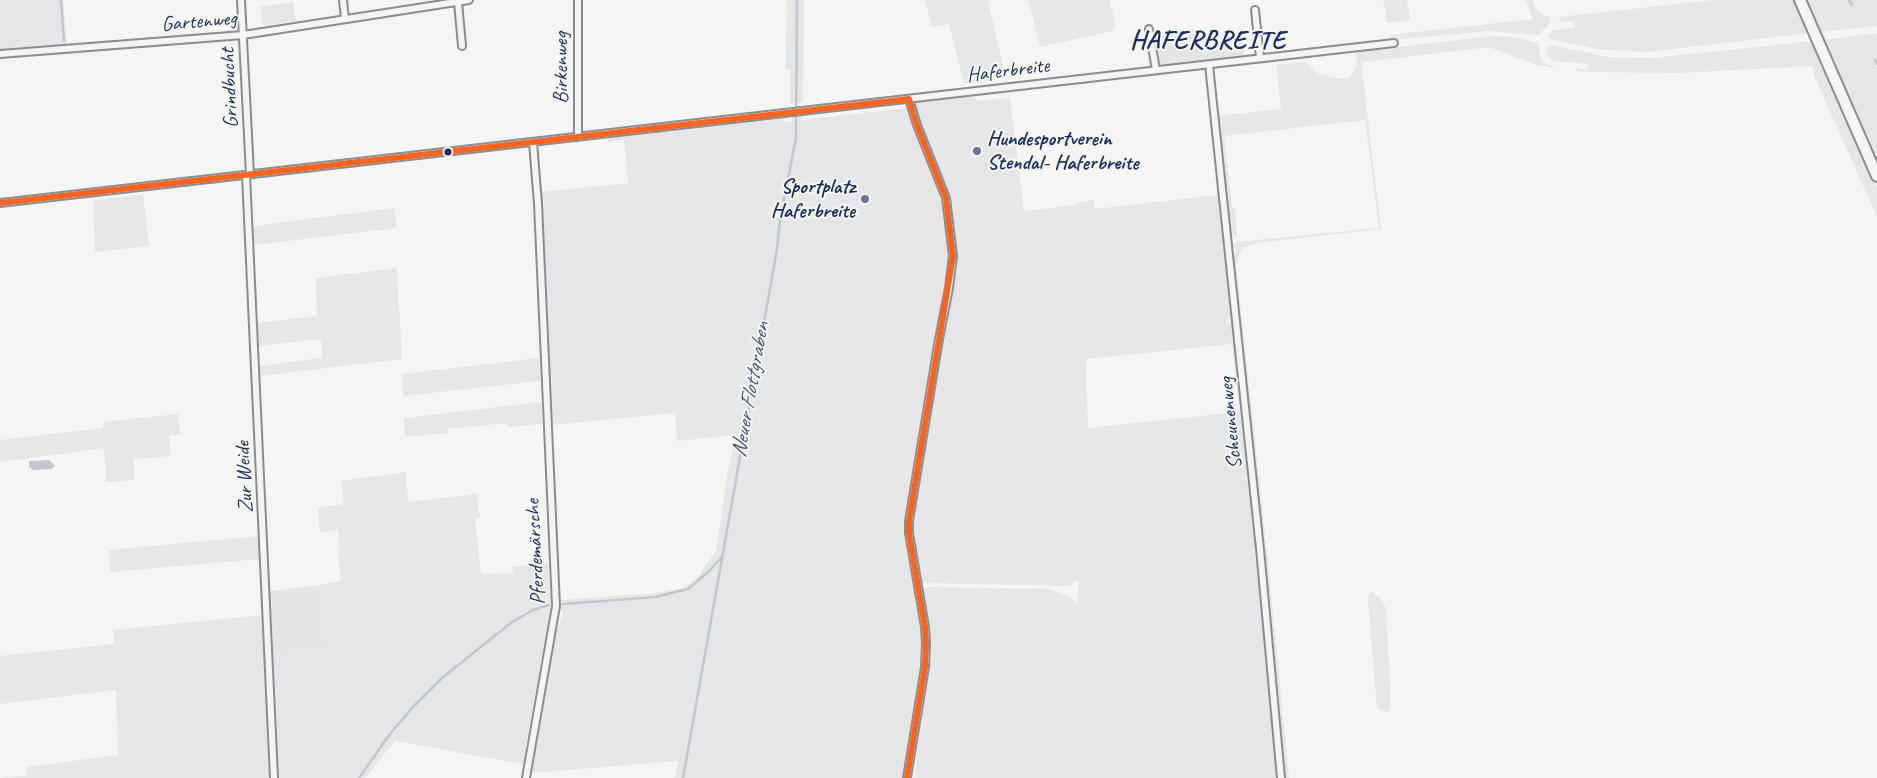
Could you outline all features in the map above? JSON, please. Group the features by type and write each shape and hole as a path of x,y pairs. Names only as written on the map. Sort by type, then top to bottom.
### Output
{"main road":[{"path":"1800,0 1877,176"}],"street":[{"name":"Grindbucht","path":"241,0 248,175"},
{"path":"343,0 345,19"},
{"name":"Gartenweg","path":"0,54 243,35 345,19 422,3 469,0"},
{"name":"Birkenweg","path":"578,0 578,137"},
{"path":"458,2 462,46"},
{"path":"1255,10 1260,58"},
{"path":"1149,29 1156,70"},
{"name":"Haferbreite","path":"0,204 1394,43"},
{"name":"Scheunenweg","path":"1209,65 1260,549 1281,778"},
{"path":"907,778 925,667 926,643 925,627 908,533 909,521 953,256 946,198 912,113 909,99"},
{"name":"Pferdemärsche","path":"526,778 556,606 539,220 533,142"},
{"name":"Zur Weide","path":"248,175 274,778"}],"shaded area":[{"path":"0,0 63,0 67,44 0,49"},
{"path":"787,0 804,0 803,102 790,104 790,70 785,70"},
{"path":"925,0 988,0 1005,74 1004,78 964,84 949,24 932,27"},
{"path":"1028,0 1110,0 1115,24 1112,31 1040,47"},
{"path":"1383,0 1407,0 1410,20 1387,23"},
{"path":"1526,0 1533,0 1537,10 1543,15 1550,17 1550,23 1538,35 1489,31 1391,40 1390,35 1532,19"},
{"path":"1713,0 1795,0 1810,33 1647,52 1596,49 1548,38 1551,31 1574,27 1573,22 1560,22 1559,17"},
{"path":"1806,0 1877,0 1877,26 1820,32"},
{"path":"293,2 296,21 263,26 260,7"},
{"path":"1193,28 1197,48 1243,42 1244,55 1161,66 1154,36"},
{"path":"1877,33 1877,164 1823,40"},
{"path":"1491,36 1520,38 1535,42 1538,44 1540,55 1545,64 1557,68 1534,64 1489,47 1364,62 1362,70 1381,229 1263,242 1244,247 1237,258 1236,265 1267,553 1289,778 1283,778 1270,594 1268,592 1263,559 1247,398 1248,391 1246,390 1234,269 1233,256 1236,253 1236,249 1233,245 1237,242 1379,228 1365,120 1224,136 1232,208 1235,208 1237,236 1231,235 1219,116 1281,109 1276,65 1306,62 1317,73 1348,79 1355,70 1357,62 1356,52"},
{"path":"1813,41 1877,188 1877,217 1815,78 1812,66 1679,73 1586,72 1576,71 1576,68 1587,70 1588,64 1554,61 1548,56 1546,49 1551,45 1609,57 1653,58"},
{"path":"970,94 975,96 977,101 1010,98 1024,211 1069,206 1083,201 1094,200 1095,209 1217,195 1216,188 1219,188 1233,317 1226,320 1227,324 1231,323 1234,326 1242,401 1239,403 1232,344 1086,359 1088,428 1239,412 1239,407 1243,409 1257,547 1254,548 1255,562 1259,564 1279,778 914,778 930,656 930,637 922,589 928,587 1049,589 1071,597 1077,604 1079,580 1069,586 923,583 920,581 910,532 942,334 956,264 953,225 948,197 941,175 918,122 915,109 917,102 921,100"},
{"path":"906,108 945,204 951,261 906,517 924,652 922,653 902,778 675,778 678,761 531,773 554,639 563,613 559,609 558,600 657,593 684,588 697,578 716,551 727,476 736,435 677,441 675,413 551,425 541,192 628,183 624,140 608,142 611,135 783,117 786,122 792,121 792,116 800,115 802,120"},
{"path":"143,194 149,246 95,252 93,201"},
{"path":"395,208 396,228 254,245 253,226"},
{"path":"397,268 402,359 260,376 259,366 322,358 321,339 258,346 257,323 317,316 316,278"},
{"path":"539,358 540,381 403,396 402,374"},
{"path":"541,402 542,424 508,427 507,423 447,429 447,433 405,437 404,418"},
{"path":"178,414 180,434 169,436 171,456 134,459 135,480 106,482 104,448 0,462 0,440 103,428 103,422"},
{"path":"49,460 55,466 52,469 33,470 29,467 29,461"},
{"path":"406,472 408,502 477,494 480,518 475,519 481,574 513,573 513,567 548,563 550,608 523,764 395,741 365,778 278,778 273,656 325,650 318,585 340,581 338,530 320,533 318,508 344,504 341,481"},
{"path":"259,536 260,559 110,572 109,550"},
{"path":"318,585 326,650 273,656 270,591"},
{"path":"1372,591 1386,608 1391,705 1389,711 1386,712 1377,708 1368,601 1368,594"},
{"path":"263,615 269,778 0,778 27,775 27,767 118,755 116,690 0,704 0,656 114,644 113,630"}],"waterway":[{"path":"61,0 64,41"},
{"name":"Neuer Flottgraben","path":"683,778 796,138 797,0"},
{"path":"1849,0 1852,5"},
{"path":"1875,60 1877,64"},
{"path":"563,604 655,597 688,589 721,558"},
{"path":"359,778 390,734 412,708 442,678 512,622 533,610 549,605"}],"transit line":[{"path":"0,203 909,99 917,125 946,198 953,256 909,521 909,533 926,643 925,667 907,778"}],"place":[{"name":"Hundesportverein Stendal- Haferbreite","path":"977,151"},
{"name":"Sportplatz Haferbreite","path":"865,199"}],"district":[{"name":"HAFERBREITE","path":"1208,41"}]}
